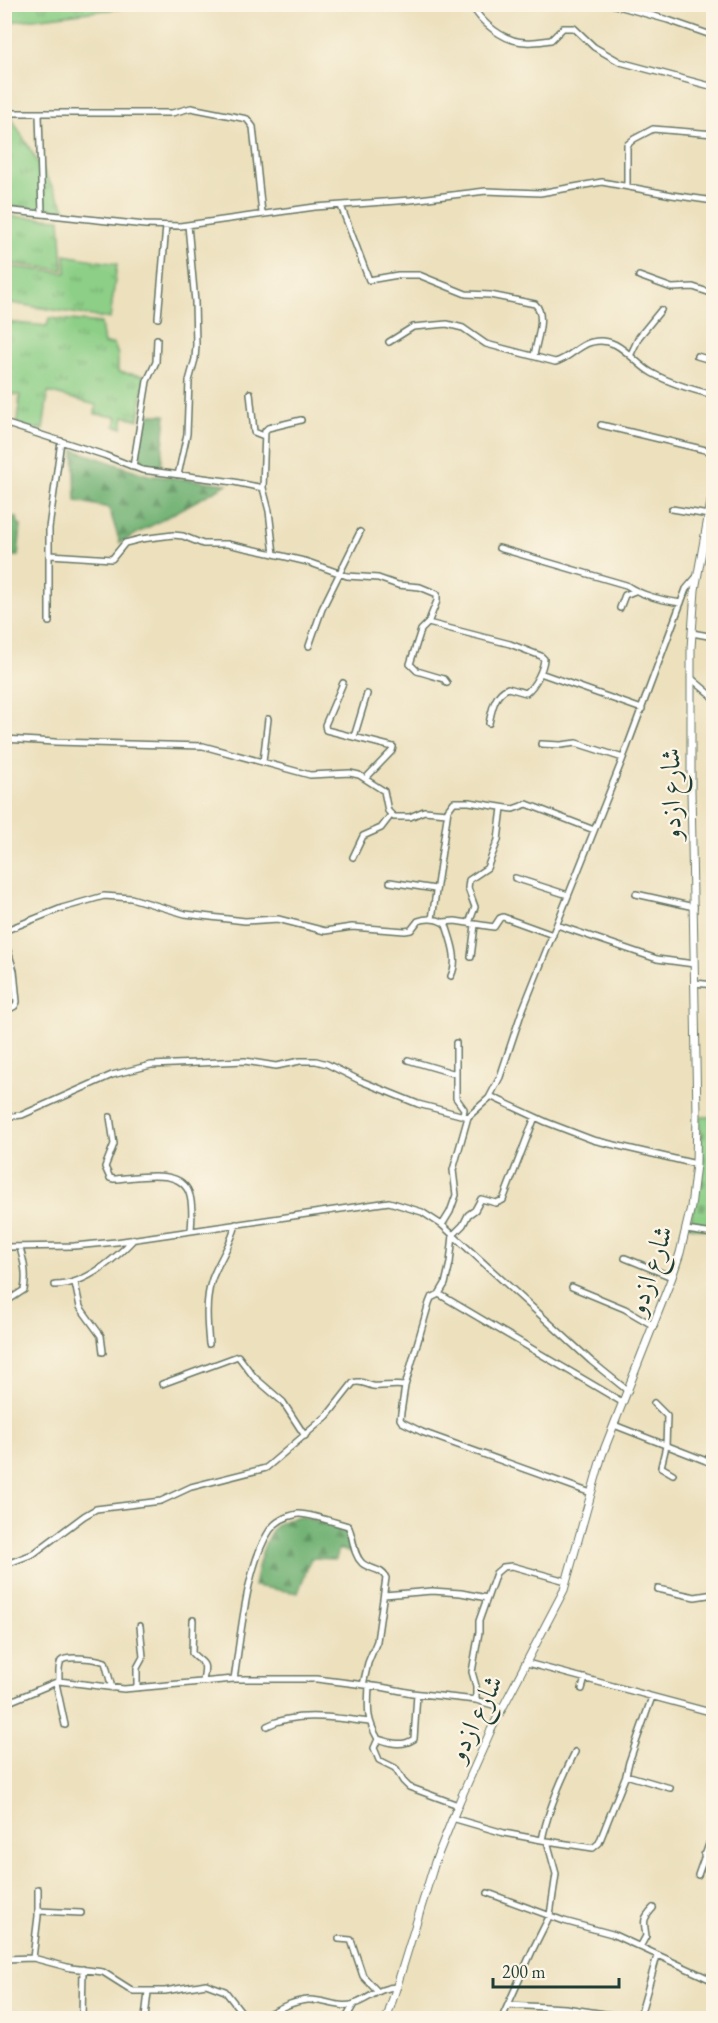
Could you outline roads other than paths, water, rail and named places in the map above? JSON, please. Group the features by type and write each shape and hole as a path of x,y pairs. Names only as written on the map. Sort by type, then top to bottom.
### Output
{"street":[{"path":"471,4 489,27 514,40 524,43 551,40 563,28 574,28 594,47 620,62 714,87"},
{"path":"611,4 714,36"},
{"path":"4,113 172,113 191,108 247,118 253,127 262,213"},
{"path":"39,114 42,213"},
{"path":"627,186 627,145 644,132 652,129 714,134"},
{"path":"4,210 107,222 166,226 188,225 315,207 411,200 486,190 540,193 602,182 714,201"},
{"path":"341,206 369,280 398,275 419,275 466,294 490,295 535,304 540,316 534,356"},
{"path":"178,475 187,434 189,381 196,345 195,302 188,225"},
{"path":"158,318 166,226"},
{"path":"639,276 672,288 693,287 714,294"},
{"path":"630,354 641,334 661,310"},
{"path":"389,342 413,327 447,324 463,328 482,342 555,362 594,341 610,343 630,354 651,372 714,395"},
{"path":"133,467 147,381 156,362 158,339"},
{"path":"697,356 714,361"},
{"path":"250,393 254,432 264,436"},
{"path":"274,555 269,511 263,488 265,430 301,420"},
{"path":"4,423 104,455 133,467 263,488"},
{"path":"601,425 714,452"},
{"path":"49,622 50,528 61,441"},
{"name":"شارع ازدو","path":"387,2019 435,1862 452,1818 503,1708 556,1608 566,1581 602,1455 654,1326 686,1230 696,1164 697,1114 691,790 692,633 698,575 714,485"},
{"path":"672,509 709,515"},
{"path":"309,646 322,609 360,532"},
{"path":"50,555 112,559 125,543 141,538 173,535 183,536 203,544 227,544 308,562 340,574 378,578 398,585 420,587 436,594 437,601 428,623 421,630 410,664 417,671 447,683"},
{"path":"499,548 626,585 635,591 660,599 681,603"},
{"path":"465,1116 490,1096 500,1077 521,1014 623,758 686,589 698,575"},
{"path":"620,608 625,595 635,591"},
{"path":"428,623 510,644 542,656 544,662 540,673 528,693 508,688 502,691 492,706 489,723"},
{"path":"692,633 714,637"},
{"path":"540,673 642,709"},
{"path":"691,678 711,694 714,700"},
{"path":"343,683 324,728 393,747 392,751 366,778"},
{"path":"354,737 367,694"},
{"path":"263,762 268,719"},
{"path":"4,739 203,746 310,775 350,773 366,778 384,791 391,815"},
{"path":"541,744 576,743 623,758"},
{"path":"432,919 449,806 458,802 469,802 513,809 527,804 594,830"},
{"path":"471,957 475,907 468,888 469,880 488,868 498,840 502,808"},
{"path":"391,815 398,818 410,817 424,811 447,813"},
{"path":"353,857 363,836 381,828 391,815"},
{"path":"515,878 568,895"},
{"path":"390,882 435,889"},
{"path":"636,894 694,907"},
{"path":"4,931 62,908 104,896 131,898 185,914 245,921 278,919 325,931 352,927 405,931 411,930 418,921 432,919 494,927 503,917 553,935"},
{"path":"444,922 454,955 455,965 451,976"},
{"path":"557,925 657,958 694,964"},
{"path":"4,938 14,971 17,1002 15,1006 4,1012"},
{"path":"695,983 714,984"},
{"path":"442,1225 456,1195 453,1170 465,1116 464,1109 456,1098 456,1043"},
{"path":"408,1059 456,1074"},
{"path":"4,1117 22,1114 111,1075 152,1065 245,1061 276,1066 300,1060 327,1064 377,1088 418,1104 465,1116"},
{"path":"490,1096 593,1140 696,1164"},
{"path":"110,1117 114,1144 105,1167 110,1178 163,1176 182,1182 190,1195 191,1230"},
{"path":"535,1117 503,1200 496,1203 482,1199 453,1235 445,1284 439,1294 431,1298 429,1303 405,1386 400,1415 402,1422 422,1432 591,1493"},
{"path":"4,1247 74,1246 134,1239 389,1202 422,1212 442,1225 591,1361 628,1391"},
{"path":"209,1344 207,1325 211,1281 237,1224"},
{"path":"686,1230 714,1234"},
{"path":"55,1285 75,1282 110,1261 134,1239"},
{"path":"4,1303 24,1290 26,1278 20,1248"},
{"path":"625,1258 672,1277"},
{"path":"75,1282 80,1307 101,1336 103,1352"},
{"path":"572,1287 626,1309 654,1326"},
{"path":"439,1294 622,1402"},
{"path":"162,1384 238,1356 254,1377 283,1402 305,1436"},
{"path":"4,1565 33,1554 96,1509 161,1501 191,1488 266,1468 336,1407 352,1383 357,1381 374,1386 391,1384 405,1386"},
{"path":"654,1403 667,1416 666,1446 661,1467 673,1474"},
{"path":"614,1425 714,1464"},
{"path":"706,1461 714,1451"},
{"path":"234,1679 253,1569 270,1531 283,1519 303,1514 348,1526 359,1560 385,1574 386,1578 377,1641 368,1663 366,1685 369,1722 378,1739"},
{"path":"476,1700 472,1664 479,1621 496,1573 507,1566 566,1581"},
{"path":"657,1589 694,1596 714,1594"},
{"path":"384,1595 432,1591 487,1598"},
{"path":"193,1620 192,1653 205,1664 203,1681"},
{"path":"137,1688 136,1672 143,1657 140,1626"},
{"path":"65,1725 58,1682 62,1660 68,1658 105,1662 112,1688"},
{"path":"526,1663 714,1713"},
{"path":"582,1689 585,1678"},
{"path":"4,1704 58,1682 112,1688 137,1688 234,1679 317,1679 476,1700 503,1708"},
{"path":"378,1739 404,1744 414,1739 417,1694"},
{"path":"452,1818 504,1833 593,1848 597,1846 626,1776 652,1697"},
{"path":"267,1726 277,1720 292,1719 333,1718 369,1722"},
{"path":"378,1739 374,1748 379,1760 395,1768 406,1784 458,1805"},
{"path":"502,2019 550,1915 556,1874 545,1840 546,1821 575,1752"},
{"path":"626,1776 670,1788"},
{"path":"698,1875 714,1830"},
{"path":"704,1855 714,1855"},
{"path":"33,1958 38,1888"},
{"path":"488,1893 585,1928 612,1934 714,1981"},
{"path":"640,1947 646,1936 643,1924 647,1914 653,1908"},
{"path":"38,1911 81,1913"},
{"path":"339,1939 351,1940 363,1976 377,1991"},
{"path":"637,2019 640,2016 657,1956"},
{"path":"4,1959 33,1958 103,1972 129,1989 148,1992 206,1984 217,1987 230,1996 236,2009 246,2019"},
{"path":"82,2019 83,1969"},
{"path":"260,2019 295,2001 310,1999 342,2005 354,2004 377,1991 397,1987"},
{"path":"146,2019 148,1992"},
{"path":"346,2019 354,2004"},
{"path":"508,2005 565,2007 631,2019"}]}
